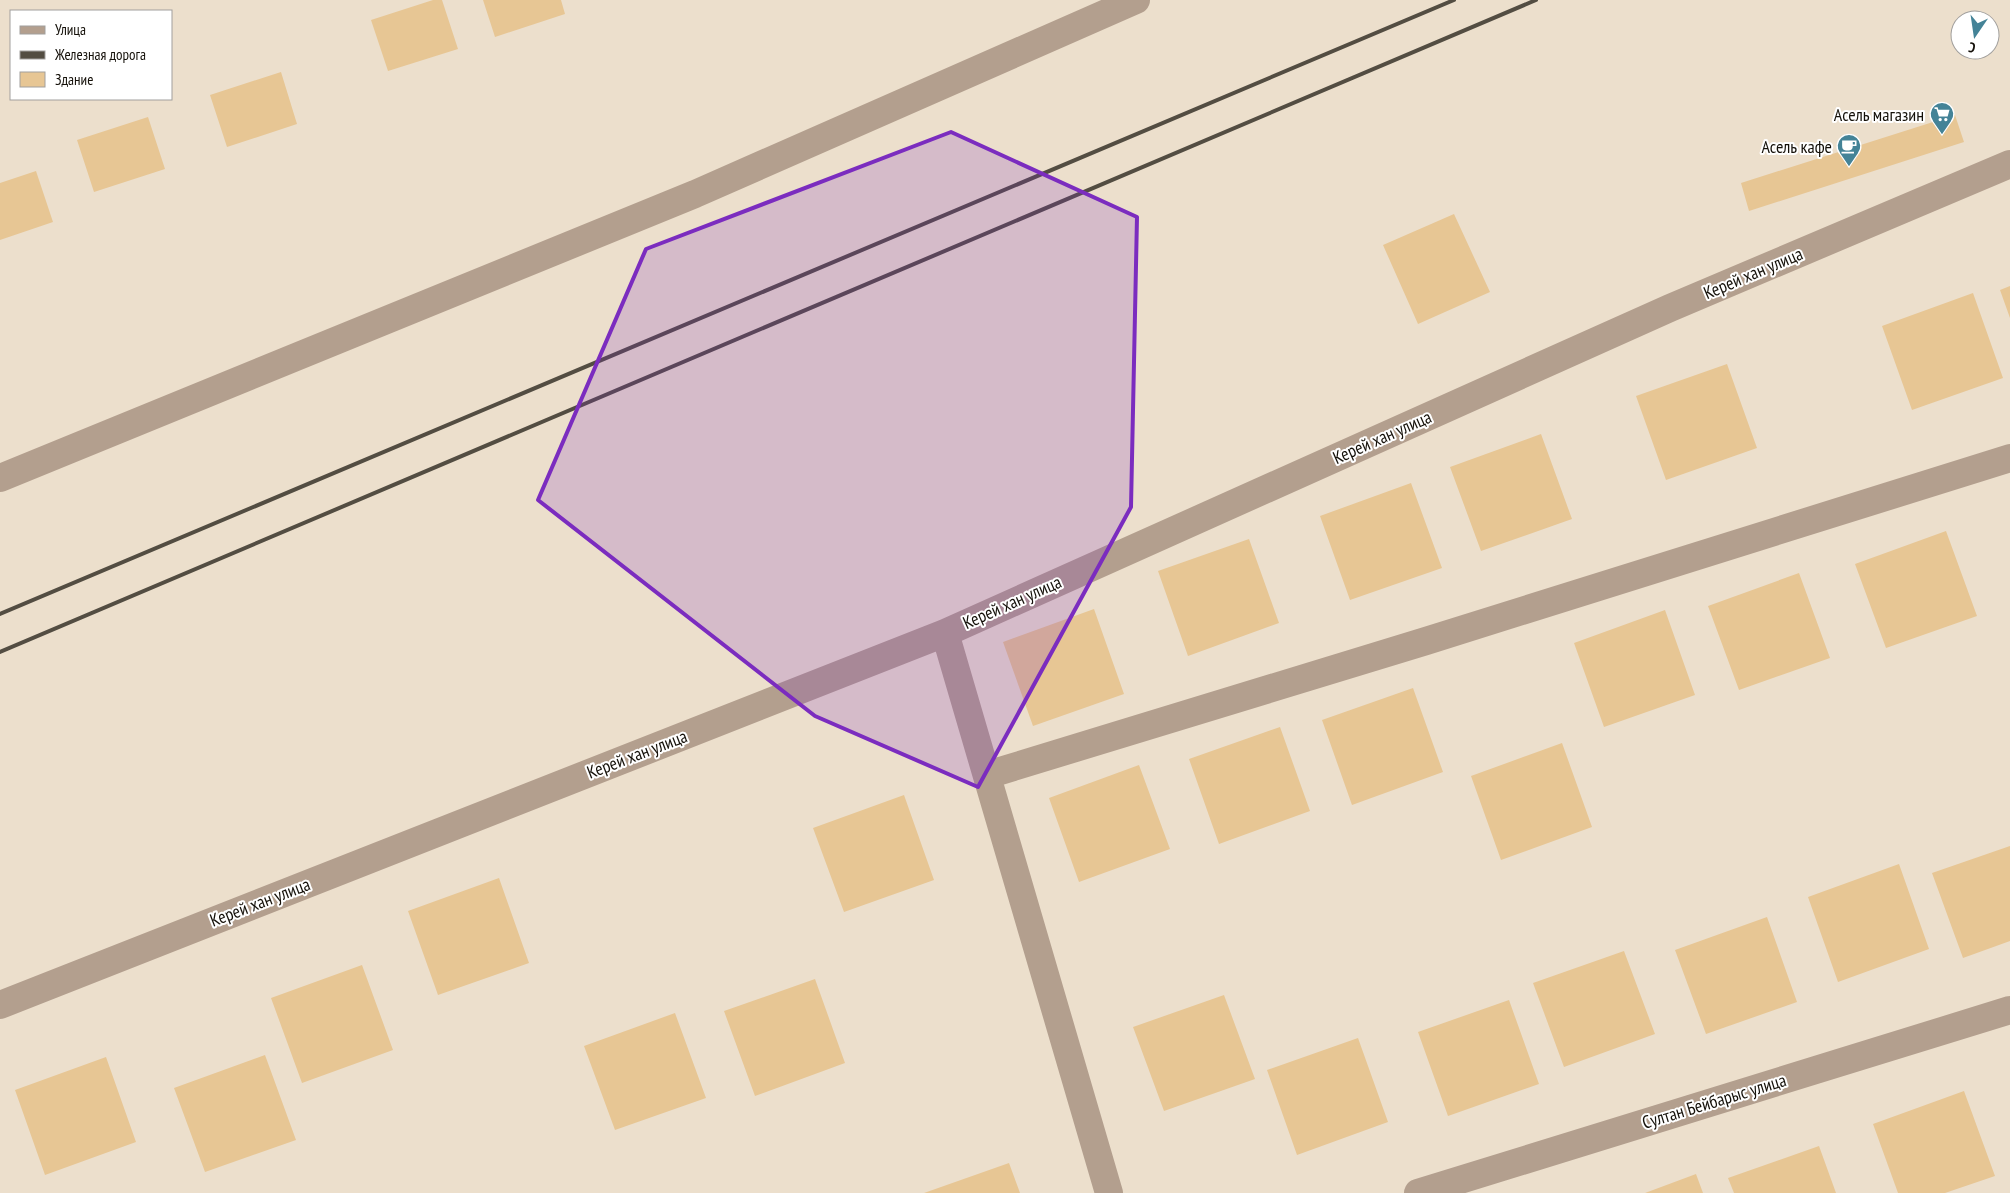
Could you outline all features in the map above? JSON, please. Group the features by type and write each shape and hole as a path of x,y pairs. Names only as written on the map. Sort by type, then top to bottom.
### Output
{"street":[{"path":"0,478 695,194 1136,0"},
{"name":"Керей хан улица","path":"0,1004 945,633 1670,308 2010,164"},
{"path":"987,775 1426,642 2010,458"},
{"path":"945,633 1109,1193"},
{"name":"Султан Бейбарыс улица","path":"1418,1193 2010,1010"}],"highlighted area":[{"path":"951,132 1137,217 1131,507 978,787 815,716 538,500 646,249"}],"building":[{"path":"433,0 442,0 458,49 388,71 371,20"},
{"path":"483,0 561,0 565,14 495,37"},
{"path":"281,72 297,124 227,147 210,95"},
{"path":"1955,115 1964,142 1749,211 1741,183"},
{"path":"148,117 165,169 94,192 77,140"},
{"path":"36,171 53,222 0,240 0,183"},
{"path":"1454,214 1490,292 1418,324 1383,245"},
{"path":"2010,286 2010,318 2000,290"},
{"path":"1973,293 2003,378 1912,410 1882,326"},
{"path":"1727,364 1757,448 1666,480 1636,396"},
{"path":"1541,434 1572,519 1481,551 1450,467"},
{"path":"1411,483 1442,568 1350,600 1320,516"},
{"path":"1946,531 1977,616 1886,648 1855,564"},
{"path":"1249,539 1279,623 1188,656 1158,571"},
{"path":"1799,573 1830,658 1739,690 1708,606"},
{"path":"1094,609 1124,694 1033,726 1003,642"},
{"path":"1665,610 1695,695 1604,727 1574,643"},
{"path":"1413,688 1443,772 1352,805 1322,720"},
{"path":"1280,727 1310,811 1219,844 1189,759"},
{"path":"1562,743 1592,827 1501,860 1471,776"},
{"path":"1139,765 1170,849 1079,882 1049,798"},
{"path":"904,795 934,880 844,912 813,828"},
{"path":"2010,846 2010,941 1963,958 1932,873"},
{"path":"1899,864 1929,949 1838,982 1808,897"},
{"path":"499,878 529,963 438,995 408,911"},
{"path":"1767,917 1797,1002 1706,1034 1675,950"},
{"path":"1624,951 1655,1034 1564,1067 1533,983"},
{"path":"362,965 393,1050 302,1083 271,998"},
{"path":"815,979 845,1063 755,1096 724,1011"},
{"path":"1224,995 1255,1079 1164,1111 1133,1027"},
{"path":"1509,1000 1539,1084 1448,1116 1418,1032"},
{"path":"675,1013 706,1098 615,1130 584,1046"},
{"path":"1358,1038 1388,1122 1297,1155 1267,1070"},
{"path":"265,1055 296,1140 205,1172 174,1088"},
{"path":"106,1057 136,1142 45,1175 15,1090"},
{"path":"1964,1091 1995,1176 1945,1193 1898,1193 1873,1124"},
{"path":"1819,1146 1836,1193 1734,1193 1728,1178"},
{"path":"1009,1163 1020,1193 924,1193"},
{"path":"1696,1174 1703,1193 1645,1193"}],"railway":[{"path":"0,614 1454,0"},
{"path":"0,652 1536,0"}],"place":[{"name":"Асель магазин","path":"1942,135"},
{"name":"Асель кафе","path":"1849,167"}]}
